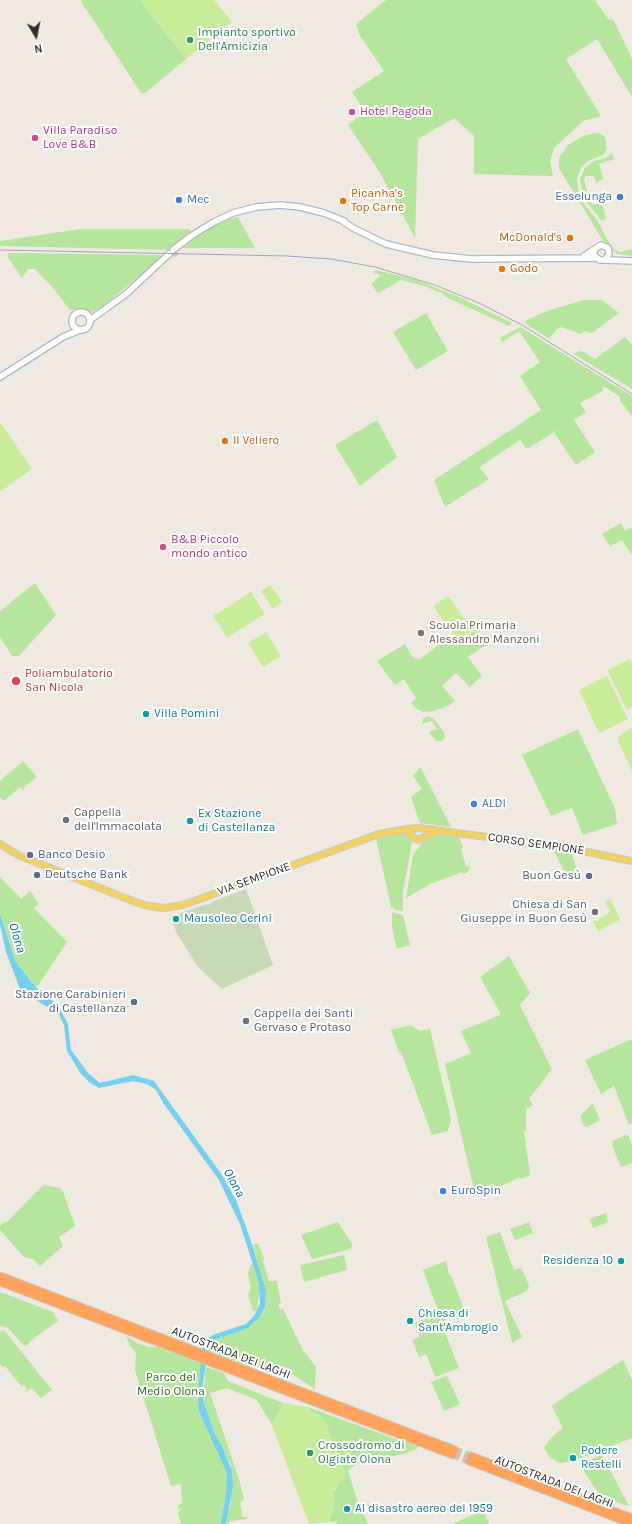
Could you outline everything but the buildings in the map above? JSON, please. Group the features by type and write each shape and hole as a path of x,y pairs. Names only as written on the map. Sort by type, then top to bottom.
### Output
{"highway":[{"name":"AUTOSTRADA DEI LAGHI","path":"0,1276 211,1360 454,1452"},
{"name":"AUTOSTRADA DEI LAGHI","path":"0,1282 192,1352"},
{"name":"AUTOSTRADA DEI LAGHI","path":"632,1518 470,1459 632,1524"}],"main road":[{"path":"89,318 112,306 194,234 231,214 267,205 285,205 325,213 408,250 440,256 486,258 596,258 600,260 632,260"},
{"path":"580,258 601,245 606,246 617,257 632,260"},
{"path":"594,250 596,258"},
{"path":"605,260 608,256 609,250"},
{"path":"63,336 73,322 76,314 82,312 89,318"},
{"path":"0,377 63,336 88,327 89,318"},
{"path":"73,322 75,327 80,330"},
{"path":"403,830 408,831 416,840 423,838 424,835 420,829 413,835"},
{"name":"VIA SEMPIONE","path":"0,844 18,854 144,906 174,907 374,836 403,830 420,829"},
{"name":"CORSO SEMPIONE","path":"420,829 563,847 632,861"},
{"name":"CORSO SEMPIONE","path":"423,838 440,832"}],"green space":[{"path":"81,0 140,0 186,59 145,93 141,93"},
{"name":"Impianto sportivo Dell'Amicizia","path":"140,0 214,0 232,22 186,59"},
{"path":"386,0 595,0 609,20 613,19 632,59 632,97 597,39 566,59 601,116 583,121 554,148 550,161 553,176 474,174 474,136 454,118 418,139 415,238 379,171 348,125 365,112 352,92 384,71 359,34 356,24"},
{"path":"599,133 605,137 607,149 603,155 590,160 581,167 577,179 578,189 584,204 598,221 606,238 614,249 620,252 632,249 632,256 617,254 602,239 559,168 559,158 568,145 583,136"},
{"path":"612,153 614,159 599,164 603,179 598,181 597,184 594,176 585,176 584,179 587,191 582,191 580,179 585,168 592,162 606,158"},
{"path":"585,196 588,196 592,205 601,201 606,217 605,220 601,220 588,204"},
{"path":"238,217 255,248 183,248 190,241 220,222"},
{"path":"80,229 189,229 191,232 171,250 0,246 0,241"},
{"path":"9,253 165,255 99,309 92,312 76,309 70,310 54,289 35,269 28,269 22,278 7,256"},
{"path":"375,270 416,280 457,296 512,323 509,326 427,287 401,280 378,293 371,284 381,275 373,272"},
{"path":"583,300 602,300 619,313 592,333 585,331 580,334 561,327 556,330 549,339 525,323 525,321 544,312"},
{"path":"426,313 448,351 416,370 393,332"},
{"path":"520,327 632,396 632,416 620,401 620,397 607,388 602,387 603,391 580,403 586,412 574,420 595,452 576,465 554,433 566,425 527,449 520,440 479,467 489,479 445,507 434,480 541,410 520,376 540,362 519,331 502,342 500,338"},
{"path":"625,337 632,345 632,389 574,354 578,351 584,352 595,359"},
{"path":"377,420 397,457 360,486 335,445"},
{"path":"0,422 32,469 0,492"},
{"path":"621,523 625,531 632,527 632,555 622,540 610,546 602,534"},
{"path":"35,583 56,615 19,656 12,656 0,637 0,611"},
{"path":"270,585 282,602 273,609 261,591"},
{"path":"251,592 265,614 227,638 213,616"},
{"path":"448,596 464,618 449,629 433,606"},
{"path":"467,620 473,630 457,641 451,631"},
{"path":"476,630 487,646 484,646 468,657 482,676 470,687 456,673 442,686 455,701 435,711 423,712 417,709 411,703 416,698 404,679 395,685 377,661 405,644 413,658 420,659 445,640 455,644"},
{"path":"266,632 281,656 263,667 248,643"},
{"path":"630,659 632,664 632,707 627,710 607,670"},
{"path":"607,676 628,719 599,733 579,690"},
{"path":"427,716 433,718 444,732 445,737 442,741 436,741 429,732 437,729 431,721 422,724 423,719"},
{"path":"632,727 632,771 618,741 618,737"},
{"path":"578,729 615,809 617,824 583,835 572,808 551,816 522,755"},
{"path":"23,761 37,777 25,786 23,791 20,787 4,801 0,797 0,781"},
{"path":"419,768 421,768 451,827 420,823 411,797 422,789 413,776"},
{"path":"405,832 412,838 412,841 403,892 403,911 395,910 391,907 376,838"},
{"path":"435,834 459,837 463,847 461,850 466,866 469,866 470,869 468,872 463,874 462,872 430,884 406,898 413,855 424,840"},
{"path":"553,850 571,852 578,872 568,878"},
{"path":"0,877 21,899 30,891 39,904 34,908 67,942 37,987 15,961 11,951 0,914"},
{"path":"246,889 273,965 222,989 198,967 177,934 171,916 207,904 209,905 214,901"},
{"path":"610,899 620,918 619,920 598,931 593,921 598,921 610,912 605,902"},
{"path":"392,912 403,915 410,945 397,949 392,928"},
{"path":"509,956 530,993 520,1005 552,1069 529,1099 533,1105 526,1109 526,1130 524,1131 530,1175 521,1179 520,1177 495,1189 496,1190 480,1195 476,1193 472,1181 445,1064 471,1053 461,1031 500,1015 500,1012 480,977"},
{"path":"410,1025 420,1031 430,1029 451,1119 448,1131 432,1135 401,1052 399,1052 391,1030"},
{"path":"632,1039 632,1123 629,1125 614,1086 601,1094 585,1060"},
{"path":"593,1103 600,1120 587,1127 584,1126 580,1116"},
{"path":"625,1135 629,1136 632,1145 632,1163 621,1167 612,1145 613,1141"},
{"path":"43,1185 60,1188 63,1191 75,1226 59,1237 63,1246 40,1266 33,1259 24,1257 0,1230 0,1227 1,1224 8,1221"},
{"path":"606,1213 608,1222 593,1228 590,1219"},
{"path":"338,1222 352,1244 351,1249 312,1259 301,1235"},
{"path":"529,1222 533,1233 515,1240 510,1229"},
{"path":"500,1232 514,1270 521,1268 529,1285 527,1291 505,1301 522,1337 512,1343 486,1237"},
{"path":"258,1244 264,1258 263,1261 269,1281 277,1281 281,1303 278,1304 280,1310 283,1309 303,1350 316,1367 315,1389 292,1374 281,1377 259,1367 226,1360 207,1352 212,1340 248,1328 257,1321 264,1310 266,1295 253,1245"},
{"path":"344,1255 347,1270 304,1282 300,1265"},
{"path":"446,1261 449,1274 451,1275 465,1312 442,1321 423,1270"},
{"path":"251,1264 253,1264 260,1286 257,1311 253,1311 248,1295 251,1289 248,1273"},
{"path":"0,1292 53,1312 58,1321 30,1341 27,1346 24,1346 8,1328 0,1326"},
{"path":"438,1314 459,1368 435,1377 426,1354 419,1357 412,1340 420,1337 415,1323"},
{"path":"4,1330 52,1390 41,1398 32,1388 25,1392 27,1389 24,1385 22,1387 5,1366 2,1367 0,1364 0,1332"},
{"name":"Parco del Medio Olona","path":"126,1336 137,1343 149,1347 158,1347 202,1364 200,1405 229,1469 225,1524 181,1524 178,1513 183,1508 178,1508 179,1504 182,1503 181,1484 171,1486 135,1370 136,1353 130,1346"},
{"path":"623,1360 632,1380 632,1438 570,1462 560,1463 550,1458 544,1448 553,1436 563,1428 552,1406"},
{"path":"206,1367 224,1373 228,1381 283,1403 272,1425 257,1400 227,1388 210,1393 239,1479 244,1500 240,1502 242,1517 247,1517 247,1519 230,1521 229,1524 226,1524 231,1501 231,1465 215,1435 203,1400"},
{"path":"447,1376 460,1404 444,1411 431,1382"},
{"name":"Crossodromo di Olgiate Olona","path":"283,1403 308,1407 308,1410 321,1416 326,1422 346,1475 333,1491 334,1508 329,1519 331,1522 309,1524 272,1425"},
{"path":"308,1407 395,1439 402,1439 419,1445 416,1449 404,1454 359,1463 348,1470 357,1500 368,1524 333,1524 337,1523 337,1521 331,1522 329,1520 334,1508 333,1491 337,1488"},
{"path":"602,1455 629,1506 601,1497 579,1464"},
{"path":"483,1510 489,1524 453,1524 459,1521"}],"water":[{"path":"0,914 15,961 40,992 47,995 59,1007 68,1024 71,1050 89,1074 100,1083 133,1075 154,1081 222,1175 236,1200 250,1238 266,1291 265,1307 259,1318 248,1328 211,1341 209,1344 202,1390 203,1400 215,1435 222,1446 232,1471 233,1486 226,1524 221,1524 226,1495 227,1473 199,1411 198,1392 202,1350 205,1341 213,1335 246,1324 254,1316 260,1304 259,1283 240,1224 219,1180 164,1104 156,1090 147,1084 133,1081 99,1088 89,1082 81,1074 67,1051 64,1025 59,1015 20,989 6,952 0,924"}],"tunnel":[{"path":"173,255 178,251"},
{"path":"455,1450 471,1456"},
{"path":"453,1455 469,1461"}],"railway":[{"path":"0,250 287,256 331,259 375,267 435,285 479,303 522,325 632,394"}],"place":[{"name":"Impianto sportivo Dell'Amicizia","path":"190,40"},
{"name":"Hotel Pagoda","path":"352,112"},
{"name":"Villa Paradiso Love B&B","path":"35,138"},
{"name":"Esselunga","path":"620,197"},
{"name":"Mec","path":"179,200"},
{"name":"Picanha's Top Carne","path":"343,201"},
{"name":"McDonald's","path":"570,238"},
{"name":"Godo","path":"502,269"},
{"name":"Il Veliero","path":"225,441"},
{"name":"B&B Piccolo mondo antico","path":"163,547"},
{"name":"Scuola Primaria Alessandro Manzoni","path":"421,633"},
{"name":"Poliambulatorio San Nicola","path":"16,681"},
{"name":"Villa Pomini","path":"146,714"},
{"name":"ALDI","path":"474,804"},
{"name":"Cappella dell'Immacolata","path":"66,820"},
{"name":"Ex Stazione di Castellanza","path":"190,821"},
{"name":"Banco Desio","path":"30,855"},
{"name":"Deutsche Bank","path":"37,875"},
{"name":"Buon Gesù","path":"589,876"},
{"name":"Chiesa di San Giuseppe in Buon Gesù","path":"595,912"},
{"name":"Mausoleo Cerini","path":"176,919"},
{"name":"Stazione Carabinieri di Castellanza","path":"134,1002"},
{"name":"Cappella dei Santi Gervaso e Protaso","path":"246,1021"},
{"name":"EuroSpin","path":"443,1191"},
{"name":"Residenza 10","path":"621,1261"},
{"name":"Chiesa di Sant'Ambrogio","path":"410,1321"},
{"name":"Crossodromo di Olgiate Olona","path":"310,1453"},
{"name":"Podere Restelli","path":"573,1458"},
{"name":"Al disastro aereo del 1959","path":"347,1509"}],"water label":[{"name":"Olona","path":"17,938"},
{"name":"Olona","path":"234,1183"}]}
